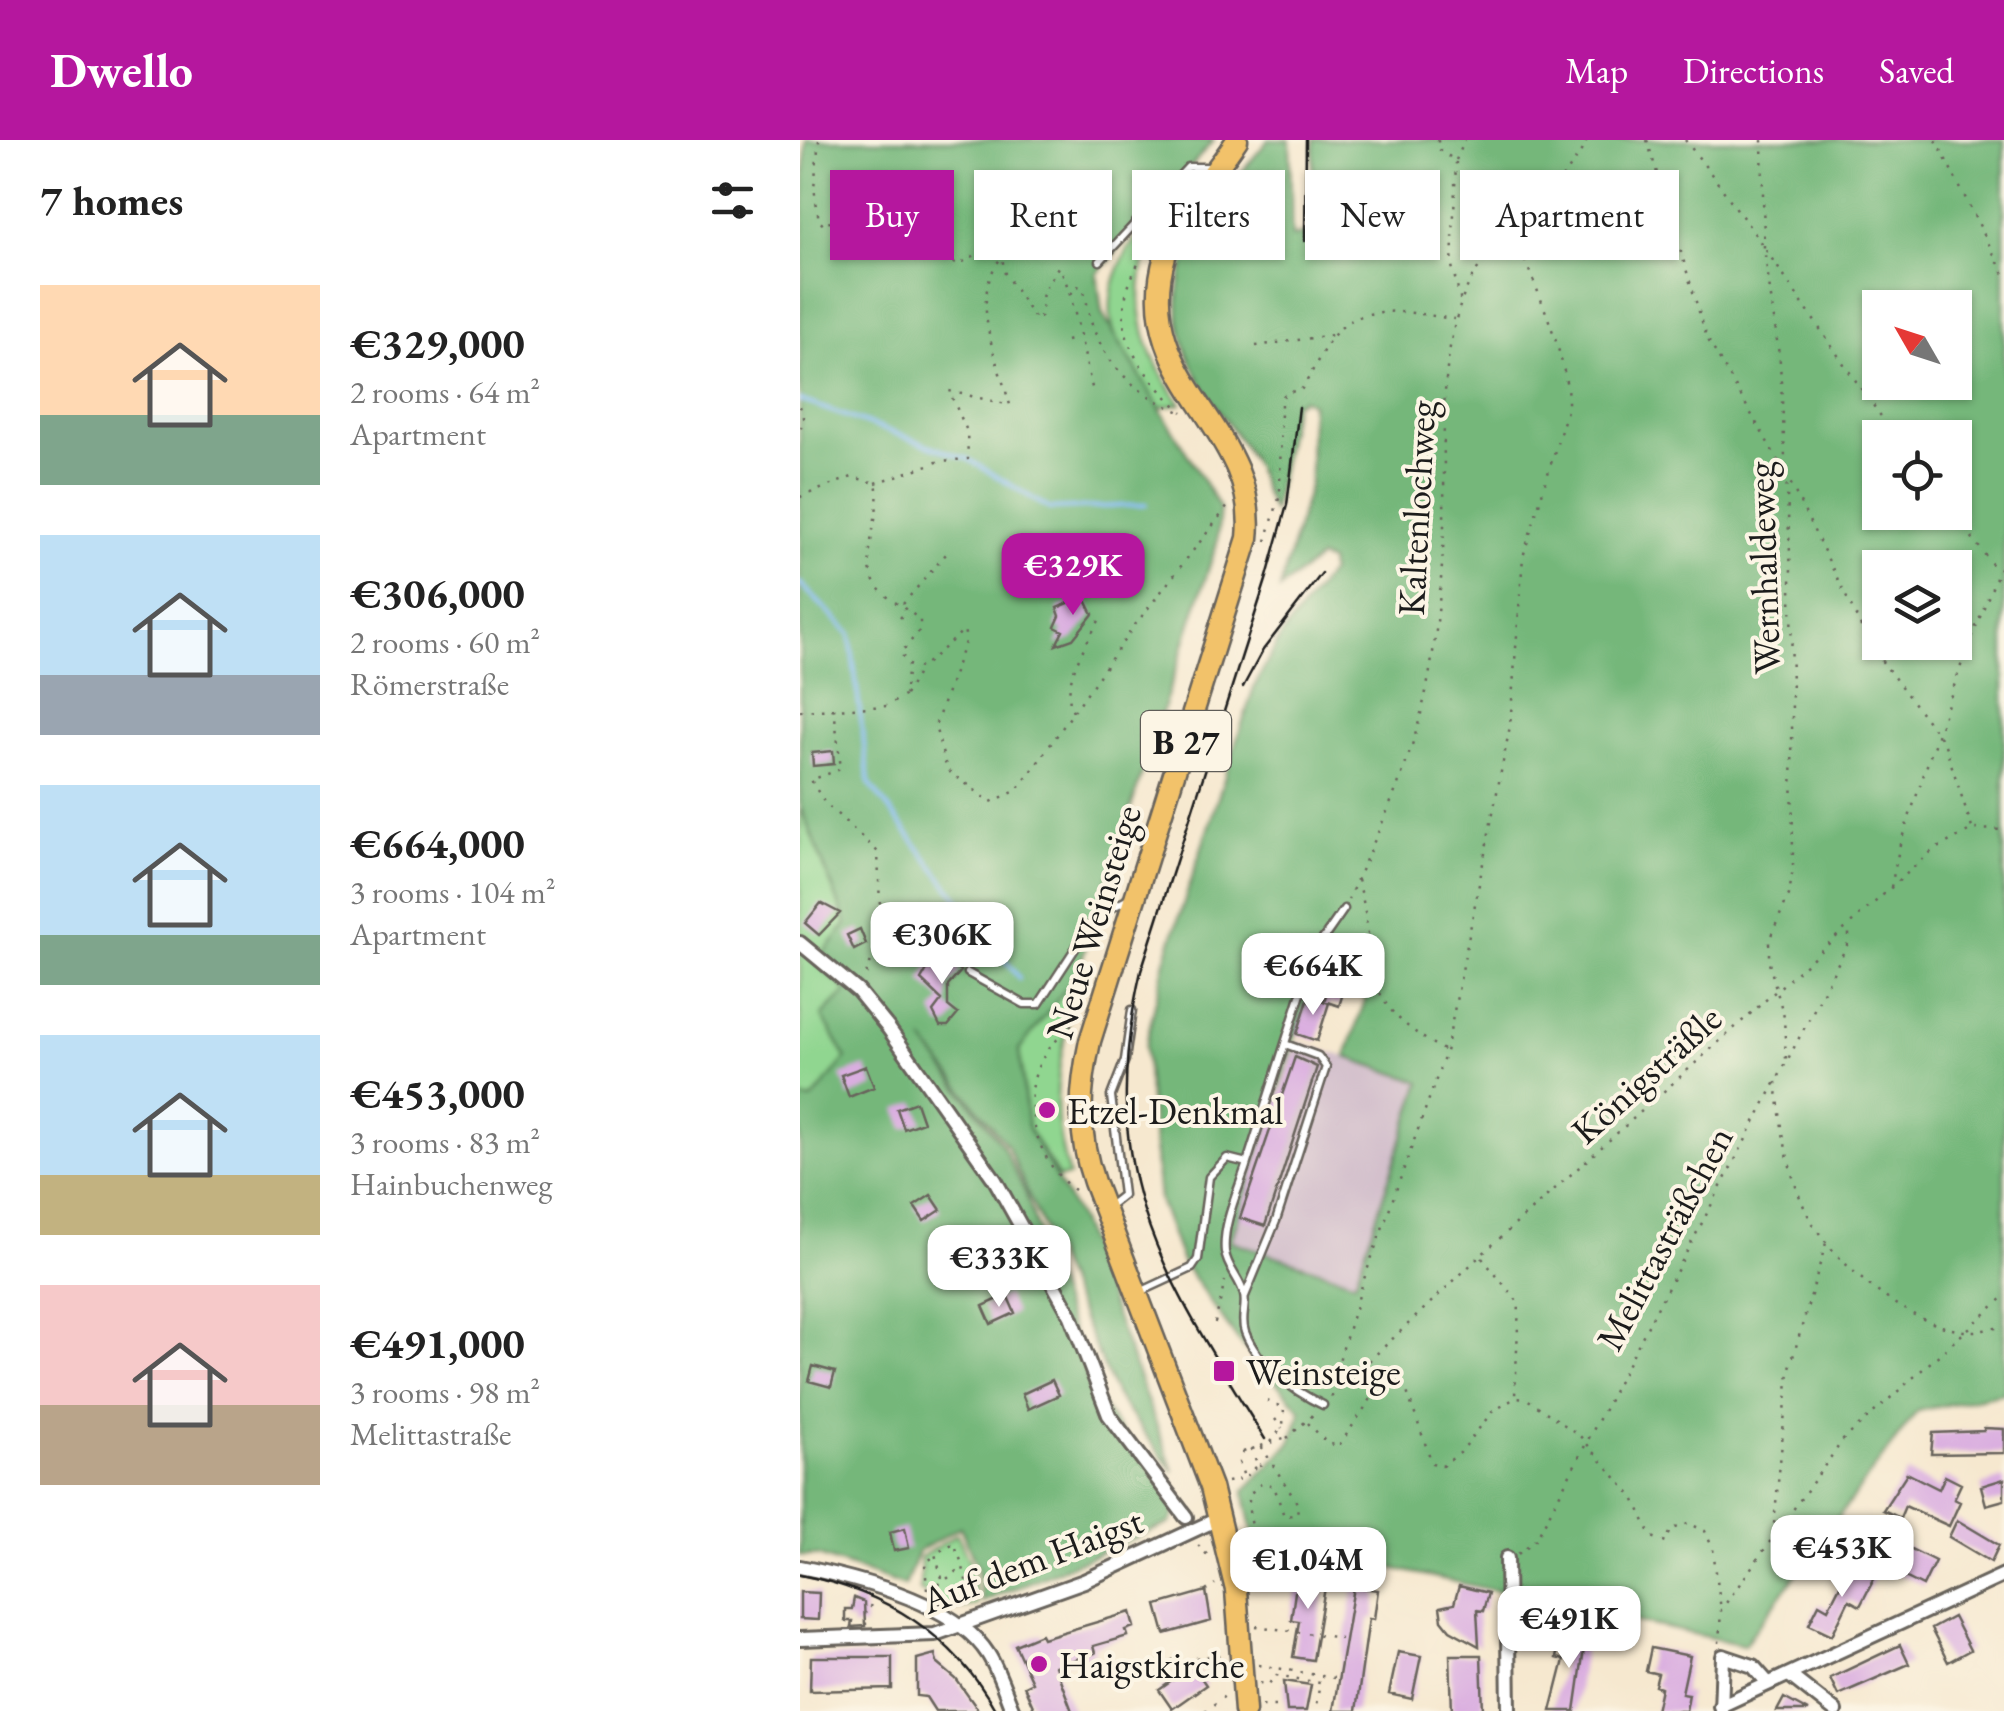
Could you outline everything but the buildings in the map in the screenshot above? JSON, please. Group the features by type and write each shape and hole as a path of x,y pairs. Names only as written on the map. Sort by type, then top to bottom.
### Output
{"main road":[{"name":"Neue Weinsteige","path":"1217,170 1237,140"},
{"name":"Neue Weinsteige","path":"1165,260 1158,299 1166,348 1186,389 1235,459 1248,498 1248,538 1135,897 1082,1078 1079,1112 1084,1154 1220,1518"},
{"name":"B 27","path":"1220,1518 1240,1624 1237,1666 1245,1711"}],"street":[{"path":"800,943 858,992 995,1180 1072,1316 1109,1415 1186,1517"},
{"name":"Auf dem Haigst","path":"800,1639 935,1634 1084,1581 1220,1518"},
{"path":"1507,1558 1510,1711"},
{"path":"800,1567 877,1586 959,1626 988,1654 1014,1711"},
{"path":"1720,1708 2004,1575"},
{"path":"1720,1708 1723,1656 1753,1666 1768,1683"},
{"path":"1789,1675 1835,1711"}],"lane":[{"path":"1100,261 1188,167 1220,166"},
{"path":"968,974 1024,1004 1039,1004 1097,915 1135,897"},
{"path":"1245,1296 1230,1266 1226,1231 1314,952 1344,909"},
{"path":"1104,1210 1123,1194 1111,1096 1126,1060 1132,1010"},
{"path":"1285,1044 1318,1056 1326,1068 1276,1221 1245,1296 1242,1316 1246,1336 1277,1374 1298,1393 1322,1405"},
{"path":"1136,1294 1192,1268 1203,1243 1209,1177 1228,1158 1247,1162"}],"path":[{"path":"819,140 814,186 819,221 825,226 859,196 870,202 886,237 903,253 912,250 933,220 948,221 948,261 958,265 974,256"},
{"path":"1438,140 1438,150 1456,161"},
{"path":"1461,303 1452,266 1456,161 1464,140"},
{"name":"Kaltenlochweg","path":"1569,170 1587,140"},
{"path":"1647,140 1707,338 1785,472 1872,648 1944,743"},
{"path":"1685,140 1884,420"},
{"name":"Wernhaldeweg","path":"1762,140 1764,248 1780,362 1794,790 1790,895 1769,940 1769,963 1779,988 1786,1060"},
{"path":"1936,140 2004,274"},
{"path":"800,497 852,477 876,483 940,461 968,459 967,431 948,391 1010,405 984,300 987,275 1000,260"},
{"path":"1003,260 1005,274 1033,316 1040,318 1043,292 1058,267 1064,269 1072,294 1077,338 1093,391"},
{"path":"1072,294 1076,286 1082,287 1098,338 1114,368 1136,388 1183,413 1136,360 1124,332 1123,296 1140,260"},
{"name":"Kaltenlochweg","path":"1344,909 1412,744 1434,651 1443,550 1447,373 1461,303 1473,271 1483,260"},
{"path":"1358,877 1368,915 1370,969 1381,1000 1419,1036 1446,1052 1510,726 1522,557 1568,407 1569,384 1559,348 1523,260"},
{"path":"1248,538 1269,542 1284,460 1282,401 1286,393 1302,390 1334,335 1362,316 1384,310 1456,320"},
{"path":"1256,346 1334,335"},
{"path":"1066,341 1077,338"},
{"path":"800,406 800,430"},
{"path":"876,483 879,505 870,570 882,593 920,620 920,630 901,653 908,666 904,696"},
{"path":"800,712 887,706 904,696 921,668 964,630 966,638 935,726 947,770 991,802 1016,790 1226,507 1248,498"},
{"path":"1966,530 1998,572"},
{"path":"902,605 946,554"},
{"path":"1891,888 1900,844 1965,654 2004,558"},
{"path":"900,618 908,609"},
{"path":"1074,712 1069,697 1080,655 1101,617"},
{"path":"908,666 921,668"},
{"path":"834,708 840,769 811,780 824,802 878,852 881,874 881,935 858,992"},
{"path":"1942,730 1972,829 2004,830"},
{"name":"Königsträßle","path":"1446,1052 1364,1279 1338,1364 1338,1390 1480,1256 1932,851 1972,829"},
{"name":"Melittasträßchen","path":"1507,1558 1525,1551 1536,1539 1849,941 1849,927"},
{"path":"1074,1190 1036,1137 1031,1105 1038,1065 1077,1018"},
{"path":"1776,1081 1793,1174 1806,1212 1854,1273 1884,1297 1964,1331 2004,1327"},
{"path":"1772,1535 1790,1371 1826,1241"},
{"path":"1480,1256 1519,1303 1514,1398"},
{"path":"1215,1323 1230,1266"},
{"path":"1721,1610 1843,1440 2004,1297"},
{"path":"1268,1463 1258,1465 1245,1478 1239,1462 1244,1452 1286,1438 1308,1422 1325,1442 1338,1447 1380,1384 1398,1383 1411,1399 1432,1463 1442,1466 1460,1454 1492,1412 1514,1398 1527,1399 1586,1443 1634,1498 1652,1537 1666,1542 1671,1530 1688,1523 1705,1530 1712,1549 1721,1610 1718,1639 1723,1656"},
{"path":"1267,1400 1284,1408 1287,1417 1270,1443"},
{"path":"1275,1420 1282,1428"},
{"path":"1249,1445 1258,1465"},
{"path":"1261,1446 1300,1506 1296,1516 1284,1516 1274,1486 1264,1482 1251,1491 1247,1502 1261,1553 1281,1554 1282,1549 1352,1561 1349,1580"},
{"path":"964,1568 928,1595 926,1564 954,1542 964,1568 969,1597"},
{"path":"935,1554 943,1580"},
{"path":"1206,1591 1215,1584"},
{"path":"866,1624 865,1609 870,1607 873,1596"},
{"path":"1240,1624 1341,1638"},
{"path":"1178,1668 1195,1658 1334,1678"},
{"path":"1172,1659 1182,1674"},
{"path":"1237,1666 1268,1685 1276,1675 1320,1682 1315,1711"},
{"path":"1205,1711 1226,1695"},
{"path":"1272,1707 1276,1711"}],"shaded area":[{"path":"1297,1041 1421,1082 1355,1282 1231,1241"}],"green space":[{"path":"806,140 1214,140 1188,170 1132,170 1132,234 1112,257 1112,170 974,170 974,260 1109,260 1097,274 1102,313 1220,508 1217,543 1077,974 1019,1050 1028,1128 1079,1219 1174,1472 1116,1396 1007,1145 923,1040 1003,1146 1026,1195 1092,1393 1177,1505 1171,1523 982,1602 977,1566 960,1527 918,1552 905,1586 819,1556 800,1555 800,1098 812,1100 846,1058 822,1016 847,991 816,962 847,924 800,806 800,327"},
{"path":"1268,140 1290,140 1292,237 1305,233 1305,260 1440,260 1440,170 1313,170 1314,140 2004,140 2004,1393 1917,1411 1744,1645 1254,1538 1244,1491 1291,1442 1301,1410 1237,1339 1182,1262 1159,1200 1145,1048 1165,960 1254,687 1281,636 1330,572 1329,562 1319,558 1280,589 1310,483 1311,403 1303,399 1294,403 1273,511 1253,462 1206,391 1187,353 1179,318 1179,286 1187,260 1285,260 1285,170 1244,170","holes":["1313,979 1366,997 1346,1057 1421,1082 1355,1282 1231,1241"]},
{"path":"1132,244 1132,260 1145,260 1140,288 1145,335 1165,381 1181,404 1159,408 1114,332 1111,299"},
{"path":"800,806 848,925 816,962 847,991 846,1058 812,1100 800,1098"},
{"path":"1077,974 1057,1098 1069,1176 1059,1178 1028,1128 1019,1050"},
{"path":"957,1534 971,1565 977,1605 950,1609 920,1590 921,1557"}],"waterway":[{"path":"800,400 968,459 1050,509 1146,505"},
{"path":"800,583 850,634 869,783 1019,978"}],"tram line":[{"path":"1306,140 1306,170"},
{"path":"1265,1439 1168,1272 1147,1219 1132,1165 1126,1107 1129,1043 1141,971 1267,577 1287,505 1299,407"},
{"path":"1243,687 1263,650 1322,573"},
{"path":"800,1575 861,1592 914,1620 960,1660 996,1711"}],"place":[{"name":"Etzel-Denkmal","path":"1047,1110"},
{"name":"Weinsteige","path":"1224,1371"},
{"name":"Haigstkirche","path":"1039,1664"}]}
